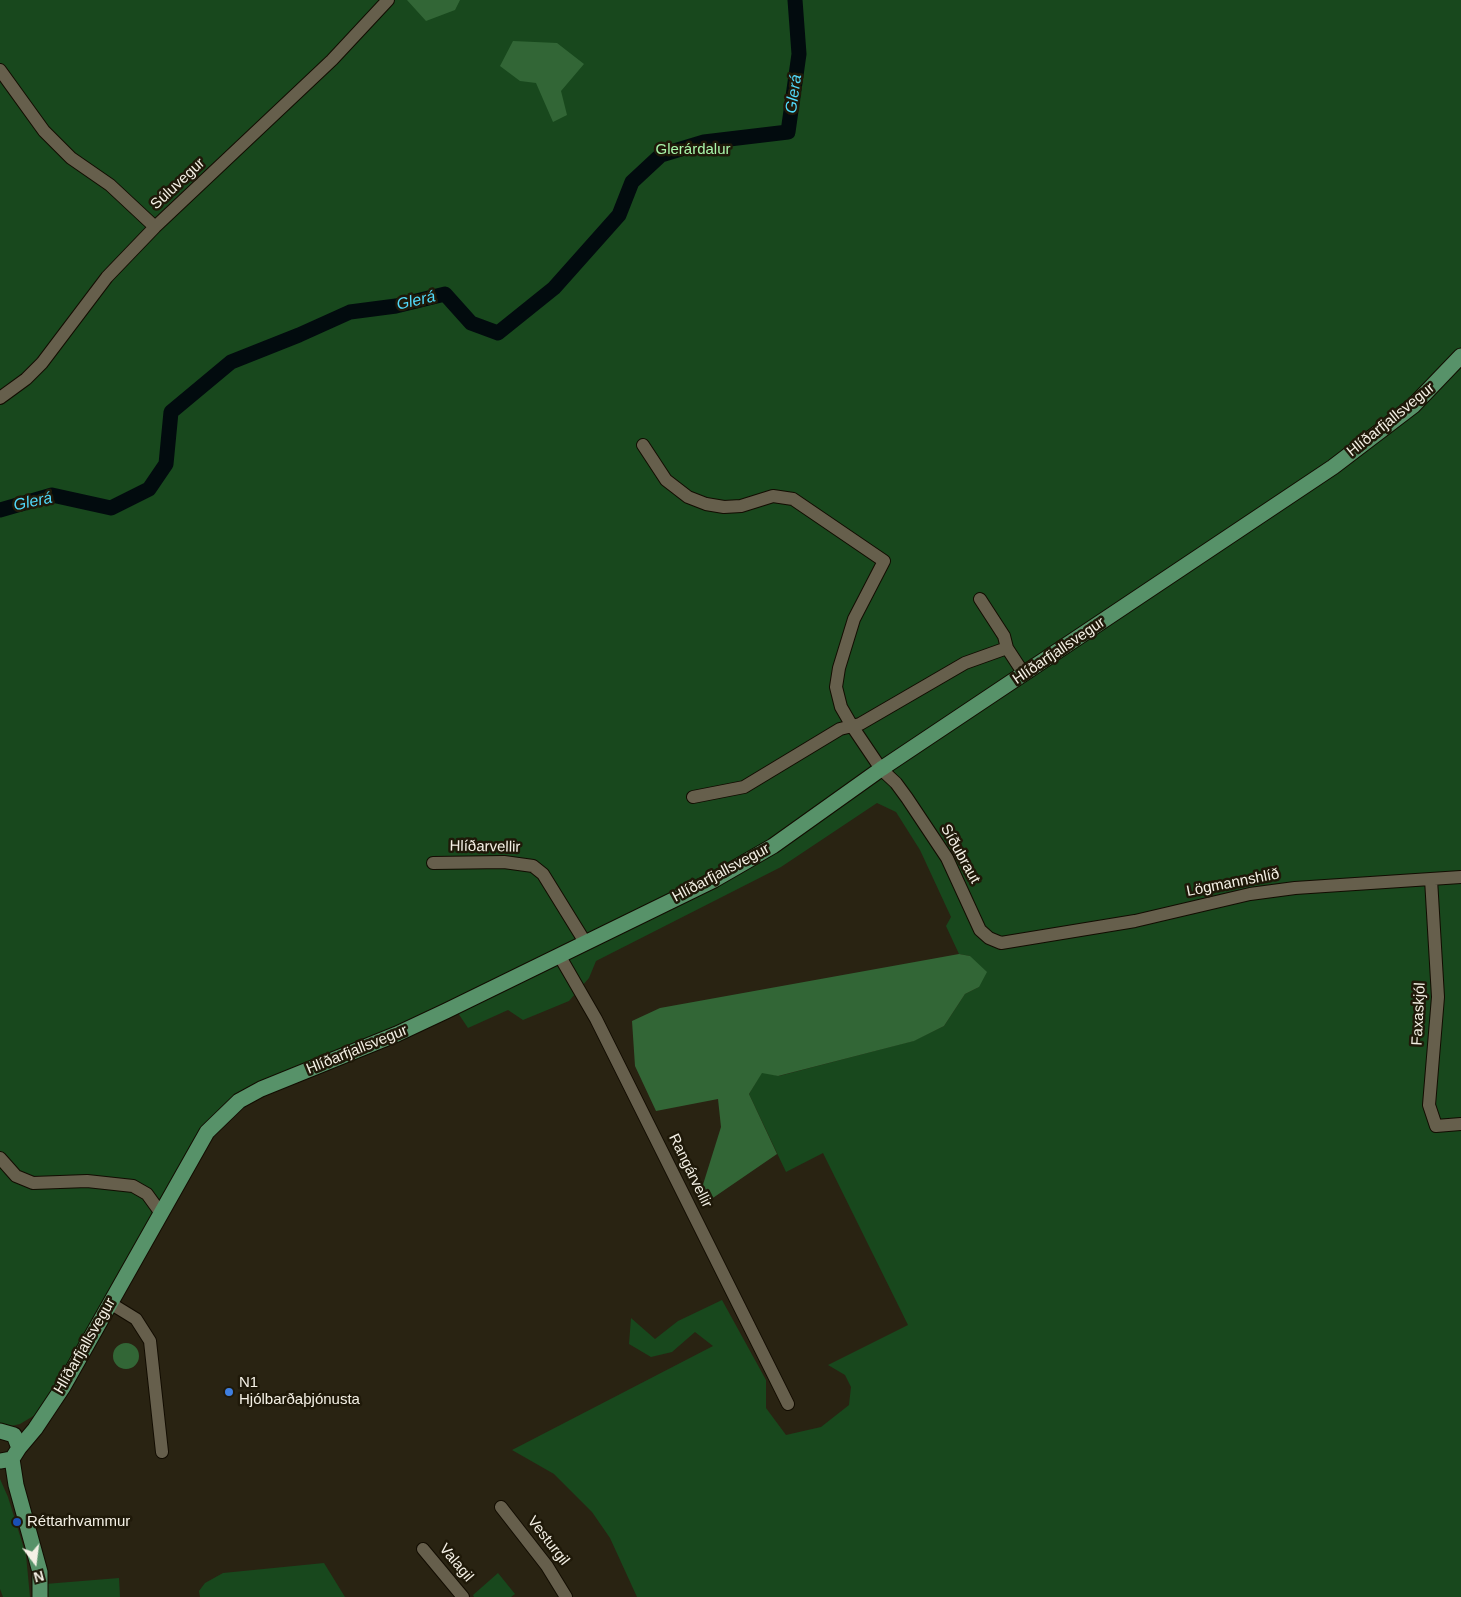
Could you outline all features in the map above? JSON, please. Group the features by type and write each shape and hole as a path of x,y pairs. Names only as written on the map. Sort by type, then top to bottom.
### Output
{"main road":[{"name":"Hlíðarfjallsvegur","path":"8,1458 44,1414 63,1387 160,1212 207,1132 238,1101 269,1085 396,1034 745,863 881,769 1341,462 1413,406 1461,356"},
{"name":"Hlíðarfjallsvegur","path":"3,1430 44,1414"},
{"path":"3,1430 17,1438 8,1458 40,1572 40,1597"}],"street":[{"name":"Súluvegur","path":"0,398 26,379 42,363 107,277 155,227 332,60 388,0"},
{"path":"0,70 44,131 72,158 110,186 155,227"},
{"name":"Síðubraut","path":"643,445 666,480 688,497 706,504 724,507 741,506 773,496 793,498 884,561 854,619 836,687 841,707 881,769 908,798 947,858 980,930 994,941 1013,942"},
{"path":"980,599 1004,636 1007,648 1024,674"},
{"path":"694,798 744,787 840,729 860,724 965,663 1007,648"},
{"name":"Hlíðarvellir","path":"433,863 504,862 533,866 543,874 585,942"},
{"name":"Lögmannshlíð","path":"1013,942 1135,921 1250,894 1295,888 1461,877"},
{"name":"Faxaskjól","path":"1430,879 1438,997 1429,1105 1436,1126 1461,1124"},
{"name":"Rangárvellir","path":"559,955 596,1019 788,1404"},
{"path":"0,1158 16,1176 33,1183 87,1181 133,1186 147,1194 160,1212"},
{"path":"110,1303 136,1319 150,1341 162,1452"},
{"name":"Vesturgil","path":"501,1507 547,1566 566,1597"},
{"name":"Valagil","path":"423,1549 464,1597"}],"green space":[{"name":"Glerárdalur","path":"0,0 1461,0 1461,1597 637,1597 610,1538 592,1512 554,1474 512,1450 713,1346 695,1332 672,1352 651,1357 629,1344 631,1318 655,1339 678,1321 722,1300 766,1380 766,1408 786,1435 821,1427 849,1405 851,1387 845,1375 828,1365 908,1325 823,1153 786,1172 749,1094 762,1072 779,1076 913,1041 944,1026 965,994 979,987 970,956 959,954 946,926 951,917 920,850 896,812 877,803 781,867 596,961 589,978 569,1001 523,1020 508,1010 468,1028 452,1004 233,1099 191,1144 53,1396 40,1412 20,1424 7,1427 0,1423"},
{"path":"407,0 460,0 455,10 426,21"},
{"path":"513,41 557,43 584,64 561,91 567,115 553,122 536,83 520,81 500,66"},
{"path":"959,954 970,956 987,972 979,987 965,994 944,1026 914,1041 778,1076 762,1073 749,1094 777,1154 707,1202 701,1191 721,1127 718,1099 656,1111 635,1066 632,1021 660,1008"},
{"path":"126,1343 135,1347 139,1356 135,1365 126,1369 117,1365 113,1356 117,1347"},
{"path":"0,1479 8,1497 26,1555 30,1597 3,1597 0,1589"},
{"path":"324,1563 345,1597 200,1597 199,1591 205,1583 223,1573"},
{"path":"498,1573 515,1594 511,1597 474,1597 473,1595"},
{"path":"119,1578 120,1597 46,1597 45,1584"}],"waterway":[{"name":"Glerá","path":"0,510 52,495 111,508 149,489 166,464 171,412 231,362 350,312 396,306 445,294 471,323 498,333 554,288 619,215 632,182 661,155 704,142 788,132 799,54 795,0"}],"place":[{"name":"N1 Hjólbarðaþjónusta","path":"229,1392"},
{"name":"Réttarhvammur","path":"17,1522"}]}
